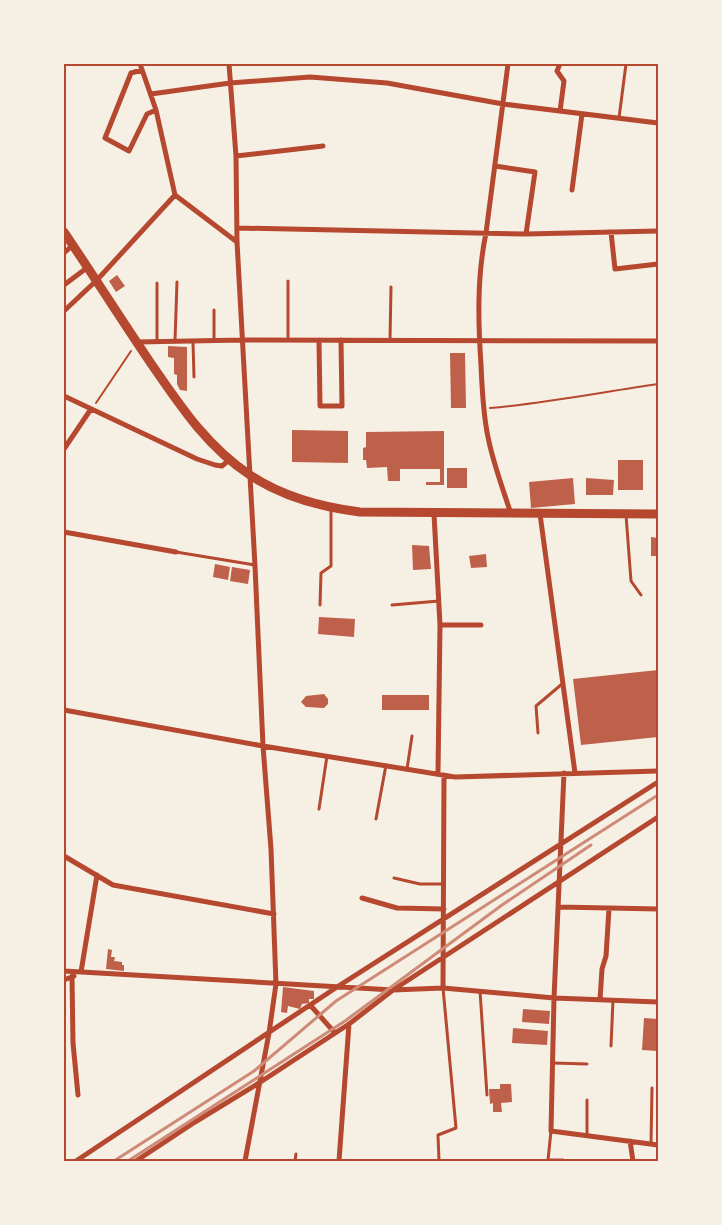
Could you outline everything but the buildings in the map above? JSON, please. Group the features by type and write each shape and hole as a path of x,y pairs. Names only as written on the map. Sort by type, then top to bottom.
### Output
{"main road":[{"path":"64,232 200,432 229,460 250,476 274,489 295,498 331,508 360,512 434,514 658,514"}],"street":[{"path":"229,64 236,156 237,242 274,914 276,984 269,1033 245,1161"},
{"path":"508,64 481,258 479,341 483,409 488,438 510,514"},
{"path":"560,64 557,71 564,81 560,111"},
{"path":"156,110 147,114 129,150 105,138 132,73 141,67 156,110 175,195 237,242"},
{"path":"151,94 230,83 310,77 378,82 503,104 658,123"},
{"path":"572,190 582,114"},
{"path":"236,156 323,146"},
{"path":"495,166 535,172 526,234"},
{"path":"64,311 97,280 175,195"},
{"path":"237,228 526,234 658,231"},
{"path":"611,232 615,268 658,264"},
{"path":"64,253 73,246"},
{"path":"64,285 88,267"},
{"path":"137,342 243,340 658,340"},
{"path":"319,340 320,406 342,406 341,340"},
{"path":"64,396 215,466 222,466 229,460"},
{"path":"64,449 91,409"},
{"path":"434,514 440,601 438,773"},
{"path":"540,514 575,773"},
{"path":"64,532 176,552"},
{"path":"440,625 481,625"},
{"path":"64,710 264,746 386,764 456,777 658,771"},
{"path":"564,773 554,998 551,1131 658,1145"},
{"path":"443,988 444,775"},
{"path":"76,1161 337,987 658,782"},
{"path":"136,1161 195,1122 259,1084 349,1024 393,990 442,957 658,816"},
{"path":"64,856 113,885 274,914"},
{"path":"81,972 97,876"},
{"path":"362,898 397,908 444,909"},
{"path":"559,907 658,909"},
{"path":"600,1000 602,969 606,956 609,908"},
{"path":"64,971 393,990 443,988 554,998 658,1002"},
{"path":"64,980 81,972"},
{"path":"72,976 73,1043 78,1094"},
{"path":"311,1006 336,1033"},
{"path":"339,1161 349,1024"},
{"path":"630,1141 632,1161"}],"lane":[{"path":"619,118 626,64"},
{"path":"288,281 288,340"},
{"path":"175,342 177,282"},
{"path":"157,283 157,342"},
{"path":"390,341 391,287"},
{"path":"214,310 214,341"},
{"path":"193,342 194,377"},
{"path":"320,605 321,573 331,566 331,508"},
{"path":"626,514 631,581 641,595"},
{"path":"176,552 255,566"},
{"path":"392,605 440,601"},
{"path":"538,733 536,706 563,684"},
{"path":"407,769 412,736"},
{"path":"319,809 328,756"},
{"path":"376,819 386,764"},
{"path":"394,878 420,884 444,884"},
{"path":"439,1161 438,1135 456,1128 443,988"},
{"path":"480,991 487,1095"},
{"path":"611,1046 614,1000"},
{"path":"552,1063 587,1064"},
{"path":"651,1144 652,1088"},
{"path":"587,1100 587,1136"},
{"path":"551,1131 548,1160 563,1160"},
{"path":"295,1161 296,1154"}],"path":[{"path":"91,409 137,342"},
{"path":"483,409 539,404 658,384"}],"railway":[{"path":"114,1161 254,1071 336,1001 658,795"},
{"path":"128,1161 345,1021 502,905 591,845"}]}
